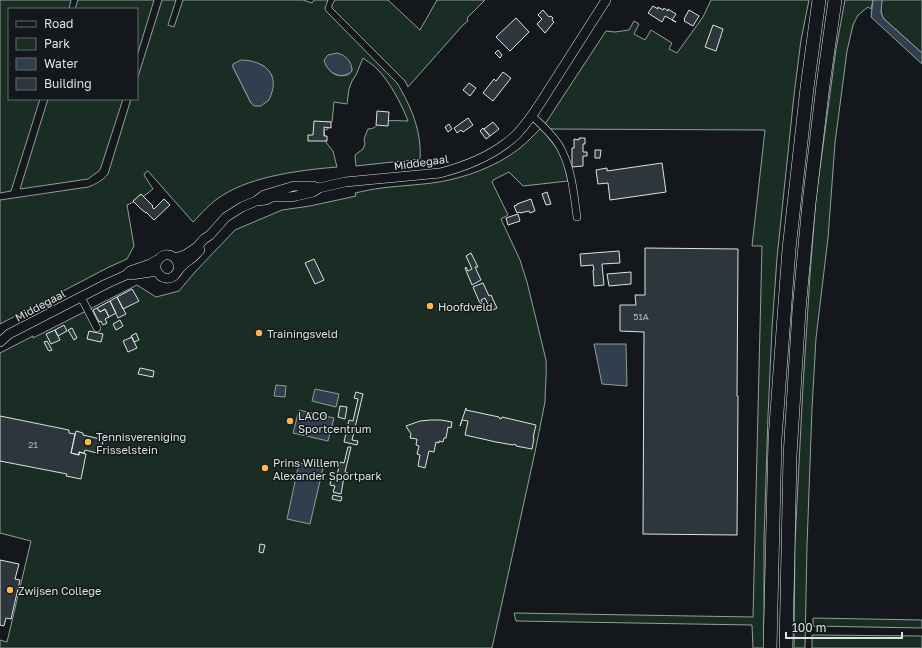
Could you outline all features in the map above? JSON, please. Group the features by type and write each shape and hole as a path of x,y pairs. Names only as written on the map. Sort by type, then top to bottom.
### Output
{"highway":[{"path":"770,648 776,439 788,265 807,88 819,0"},
{"path":"786,648 790,456 800,310 809,203 835,0"}],"street":[{"name":"Middegaal","path":"175,258 185,255 197,247 226,217 242,207 256,201 266,200 272,197 296,196 313,192 319,188 345,182 440,173 479,160 498,149 516,136 532,116 606,0"},
{"path":"532,116 551,135 562,150 571,175 578,217"},
{"name":"Middegaal","path":"178,270 200,250 207,242 210,235"},
{"path":"164,255 170,255 175,258 178,264 178,270 174,276 168,278 162,277 157,272 157,260 164,255"},
{"name":"Middegaal","path":"126,275 130,271 157,260"},
{"name":"Middegaal","path":"0,342 5,335 126,275 157,272"},
{"name":"Middegaal","path":"81,297 97,328"}],"green space":[{"path":"0,0 71,0 69,8 8,8 8,100 40,100 11,191 0,193"},
{"path":"78,0 154,0 138,53 138,8 75,8"},
{"path":"162,0 176,0 168,25 174,27 183,0 303,0 312,3 314,0 328,0 325,8 326,11 397,83 411,110 417,129 420,149 420,159 356,166 355,155 363,149 365,144 364,139 368,129 371,129 385,121 408,121 399,101 387,81 373,65 363,58 349,89 347,104 334,102 332,122 327,122 328,129 324,130 325,141 333,151 337,167 293,172 248,183 235,188 219,198 193,222 148,171 144,175 153,189 140,199 127,205 134,246 127,259 0,324 0,200 88,187 103,179 108,174 131,100 138,100 138,77","holes":["325,64 352,68 348,75 342,76 331,72","233,65 262,65 272,76 254,106 251,103"]},
{"path":"335,0 388,0 420,30 437,0 485,0 467,18 468,21 408,87 405,81 332,8"},
{"path":"711,0 809,0 801,40 794,95 777,258 772,328 764,540 764,648 753,648 752,625 516,621 514,613 753,617 762,246 752,246 765,130 550,129 545,124 606,31 615,32 629,30 634,21 639,24 634,34 645,40 651,30 672,43 669,49 677,53 703,17"},
{"path":"845,0 873,0 871,9 868,7 858,15 853,25 847,51 835,143 828,238 816,338 807,546 805,648 794,648 795,542 803,386 816,198 836,49"},
{"path":"882,0 922,0 922,53 884,19 881,12"},
{"path":"48,100 123,100 99,171 88,179 20,189"},
{"name":"Prins Willem Alexander Sportpark","path":"541,128 559,151 563,160 568,181 523,186 509,172 493,180 492,182 508,215 501,219 520,260 527,282 546,360 546,370 545,402 492,648 0,648 0,640 7,642 31,541 0,533 0,353 33,336 33,338 137,285 156,297 179,291 235,230 282,210 310,206 356,196 355,193 368,190 441,182 480,171 518,150"},
{"path":"813,618 922,620 922,628 813,626"},
{"path":"812,635 922,636 922,648 812,648"}],"water":[{"path":"873,0 882,0 881,13 884,19 922,53 922,64 871,17"},
{"path":"337,53 343,55 350,62 352,71 348,74 335,74 328,69 324,60 328,55"},
{"path":"241,60 247,60 264,66 272,75 273,88 271,96 269,100 261,106 254,106 251,103 233,67 233,64"},
{"path":"594,344 626,344 627,386 602,384"},
{"path":"276,385 286,386 285,397 274,396"},
{"path":"315,389 339,394 336,407 312,401"},
{"path":"299,410 334,418 328,441 293,433"},
{"path":"299,463 323,468 310,524 287,519"}],"building":[{"path":"653,6 663,10 664,8 668,11 668,9 676,14 672,20 665,16 662,22 648,13"},
{"path":"543,10 549,17 551,16 553,18 552,20 554,22 545,33 537,24 542,19 538,15"},
{"path":"689,10 699,16 693,26 684,21"},
{"path":"516,18 529,32 510,51 496,37"},
{"path":"713,25 723,29 716,51 705,47"},
{"path":"498,50 502,55 500,58 495,53"},
{"path":"503,72 511,78 493,101 483,93 494,79 496,81"},
{"path":"469,83 476,88 470,96 463,90"},
{"path":"377,111 389,112 388,126 376,125"},
{"path":"468,118 473,125 463,132 461,130 457,133 454,128"},
{"path":"314,121 331,122 331,128 324,127 324,136 327,136 327,141 308,141 308,135 313,135"},
{"path":"493,122 499,129 490,136 484,129"},
{"path":"449,124 452,129 448,132 445,127"},
{"path":"483,128 490,136 486,139 480,131"},
{"path":"579,138 585,138 583,152 587,152 587,156 583,156 583,166 572,167 572,148 574,148 574,139 579,140"},
{"path":"595,150 601,150 600,158 595,158"},
{"path":"662,163 666,192 610,200 608,183 598,184 596,170 607,168 607,171"},
{"path":"547,192 551,204 546,205 542,194"},
{"path":"141,194 153,206 152,207 154,209 164,199 170,205 154,220 133,201"},
{"path":"531,199 535,211 530,213 529,211 517,213 514,206"},
{"path":"518,214 520,221 508,225 506,218"},
{"path":"645,248 738,249 737,535 643,534 644,332 620,331 620,305 636,305 635,295 645,295"},
{"path":"619,251 620,263 602,264 604,285 594,286 593,265 581,266 580,254"},
{"path":"471,253 478,267 475,267 481,280 472,285 465,268 466,267 468,271 472,269 466,256"},
{"path":"314,259 324,280 315,284 305,263"},
{"path":"631,272 631,284 609,286 607,274"},
{"path":"483,283 497,308 491,311 485,298 481,300 483,303 481,304 473,287"},
{"path":"132,289 139,301 123,309 117,297"},
{"path":"117,297 126,314 118,318 110,301"},
{"path":"110,301 116,313 109,317 105,309 100,312 97,308"},
{"path":"97,308 100,312 105,309 109,317 105,319 107,323 103,325 101,321 99,322 93,310"},
{"path":"120,320 123,326 116,330 113,324"},
{"path":"64,325 67,331 58,336 55,330"},
{"path":"72,328 77,338 74,340 68,330"},
{"path":"55,330 60,340 51,344 46,334"},
{"path":"89,331 103,334 101,342 87,339"},
{"path":"136,333 139,340 134,342 131,336"},
{"path":"132,337 137,348 128,352 123,341"},
{"path":"47,341 52,350 50,351 44,342"},
{"path":"140,368 154,371 153,377 138,374"},
{"path":"356,392 363,394 352,440 358,441 357,445 344,442 349,420 353,421 358,399 354,398"},
{"path":"340,406 347,407 345,419 338,417"},
{"path":"466,408 466,410 499,417 501,419 502,417 536,425 532,449 516,446 514,444 496,442 465,435 468,421 462,420"},
{"path":"0,416 69,430 69,433 75,434 71,453 79,455 79,452 86,454 81,479 66,476 67,474 0,461"},
{"path":"431,420 452,422 451,428 448,427 446,438 444,438 443,442 436,442 434,452 429,451 425,468 418,466 420,455 417,454 419,446 416,445 417,439 410,438 411,434 406,426 420,421"},
{"path":"76,431 83,433 83,435 100,439 100,436 104,437 101,450 98,449 97,453 85,450 84,453 79,452 79,455 71,453"},
{"path":"348,447 351,447 345,472 348,473 347,478 344,477 341,494 333,492 335,486 330,485 331,479 336,480 340,462 344,463"},
{"path":"333,495 342,497 341,501 332,499"},
{"path":"260,544 265,545 263,553 259,552"},
{"path":"0,560 19,564 15,579 20,580 11,619 6,618 4,626 0,625"}],"place":[{"name":"Hoofdveld","path":"430,306"},
{"name":"Trainingsveld","path":"259,333"},
{"name":"LACO Sportcentrum","path":"290,421"},
{"name":"Tennisvereniging Frisselstein","path":"88,442"},
{"name":"Prins Willem Alexander Sportpark","path":"265,468"},
{"name":"Zwijsen College","path":"10,590"}]}
